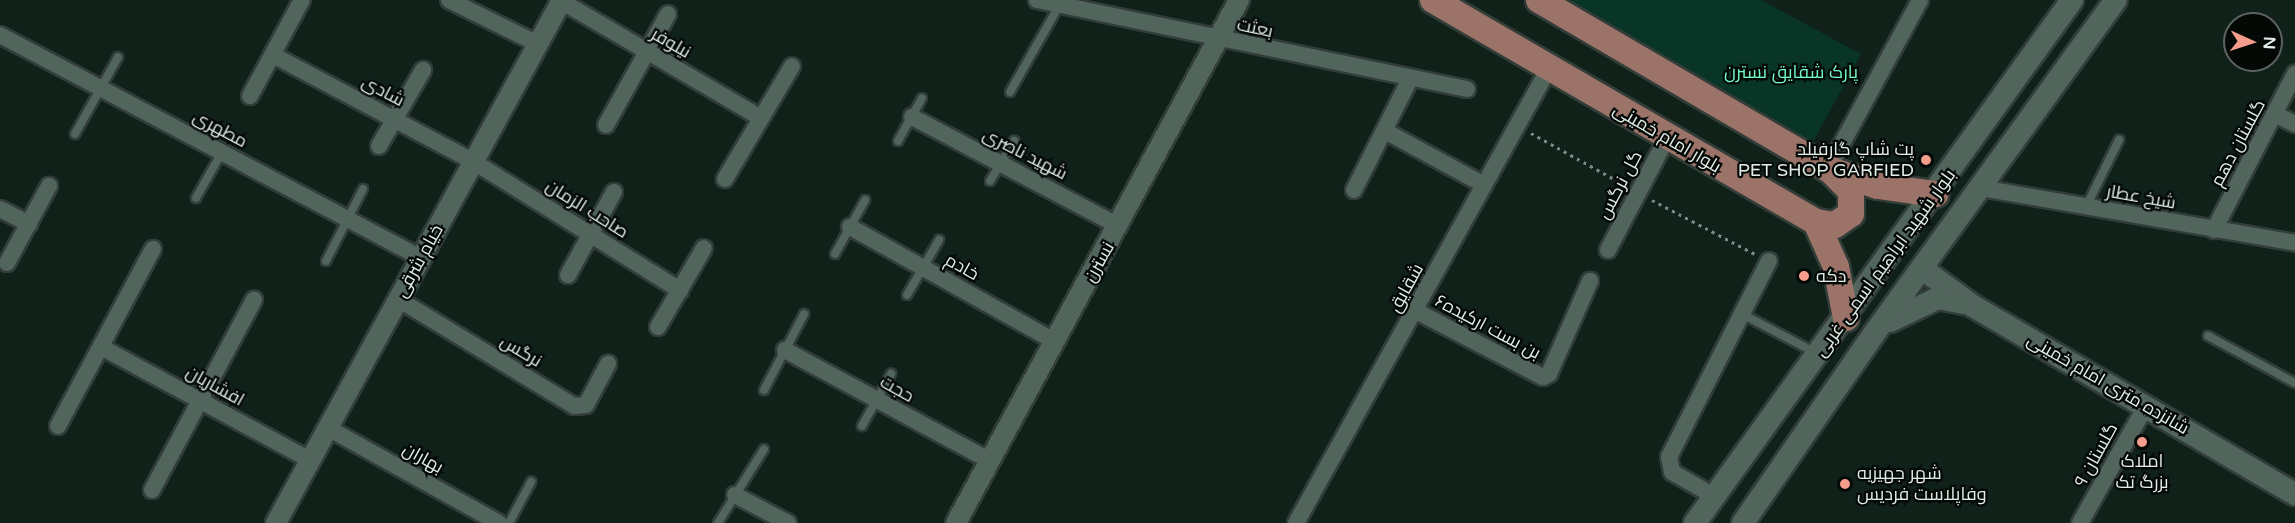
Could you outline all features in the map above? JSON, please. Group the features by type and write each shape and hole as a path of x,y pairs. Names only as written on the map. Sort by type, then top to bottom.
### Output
{"main road":[{"name":"بلوار امام خمینی","path":"1433,0 1548,70 1816,222"},
{"path":"1539,0 1828,169 1878,186 1935,194"},
{"name":"بلوار شهید ابراهیم اسمی غربی","path":"1695,523 1846,318 2073,0"},
{"name":"بلوار شهید ابراهیم اسمی غربی","path":"1743,523 1876,331 1924,270 2116,0"},
{"path":"1816,222 1835,225 1851,214 1851,191 1828,169"},
{"path":"1816,222 1836,267 1846,318"},
{"name":"شانزده متری امام خمینی","path":"1924,270 1973,306 2295,494"},
{"path":"1876,331 1901,313 1938,298 1973,306"}],"street":[{"path":"250,96 302,0"},
{"path":"449,0 538,44"},
{"name":"بعثت","path":"1037,0 1217,40 1410,79 1467,88"},
{"name":"نسترن","path":"956,523 1119,226 1239,0"},
{"path":"1828,169 1920,0"},
{"name":"خیام شرقی","path":"276,523 562,1"},
{"name":"نیلوفر","path":"562,1 761,118"},
{"path":"606,125 668,14"},
{"name":"مطهری","path":"0,35 421,258"},
{"name":"شادی","path":"273,55 474,162"},
{"path":"725,178 792,66"},
{"path":"380,146 423,70"},
{"name":"شقایق","path":"1296,523 1416,311 1548,70"},
{"name":"گلستان دهم","path":"2214,230 2295,74"},
{"path":"1354,190 1410,79"},
{"path":"2275,114 2295,124"},
{"name":"شهید ناصری","path":"912,117 1119,226"},
{"path":"1385,131 1484,185"},
{"name":"گل نرگس","path":"1608,250 1667,138"},
{"name":"صاحب الزمان","path":"474,162 680,290"},
{"path":"7,262 49,186"},
{"name":"شیخ عطار","path":"1981,188 2295,243"},
{"path":"568,275 614,192"},
{"path":"0,209 28,224"},
{"name":"خادم","path":"850,227 1054,341"},
{"path":"658,327 704,248"},
{"path":"58,426 153,249"},
{"path":"1714,496 1672,472 1669,457 1769,261"},
{"name":"بن بست ارکیده۶","path":"1416,311 1543,376 1549,374 1590,280"},
{"name":"نرگس","path":"398,299 574,406 586,405 608,364"},
{"path":"152,490 254,300"},
{"name":"افشاریان","path":"101,347 310,460"},
{"name":"حجت","path":"785,350 990,461"},
{"name":"گلستان ۹","path":"2080,523 2146,406"},
{"name":"بهاران","path":"328,428 500,523"},
{"path":"735,495 788,523"}],"lane":[{"path":"1010,92 1060,4"},
{"path":"75,134 118,57"},
{"path":"898,141 922,98"},
{"path":"2085,207 2119,140"},
{"path":"990,181 1014,141"},
{"path":"196,198 222,152"},
{"path":"326,261 363,189"},
{"path":"835,254 866,200"},
{"path":"907,295 939,240"},
{"path":"1742,314 1819,355"},
{"path":"764,390 804,315"},
{"path":"2208,336 2295,383"},
{"path":"862,426 891,374"},
{"path":"718,523 764,449"},
{"path":"508,523 531,482"}],"green space":[{"name":"پارک شقایق نسترن","path":"1569,0 1761,0 1861,54 1813,142"}],"place":[{"name":"پت شاپ گارفیلد PET SHOP GARFIED","path":"1926,160"},
{"name":"دکه","path":"1804,276"},
{"name":"املاک بزرگ تک","path":"2142,442"},
{"name":"شهر جهیزیه وفاپلاست فردیس","path":"1845,484"}]}
